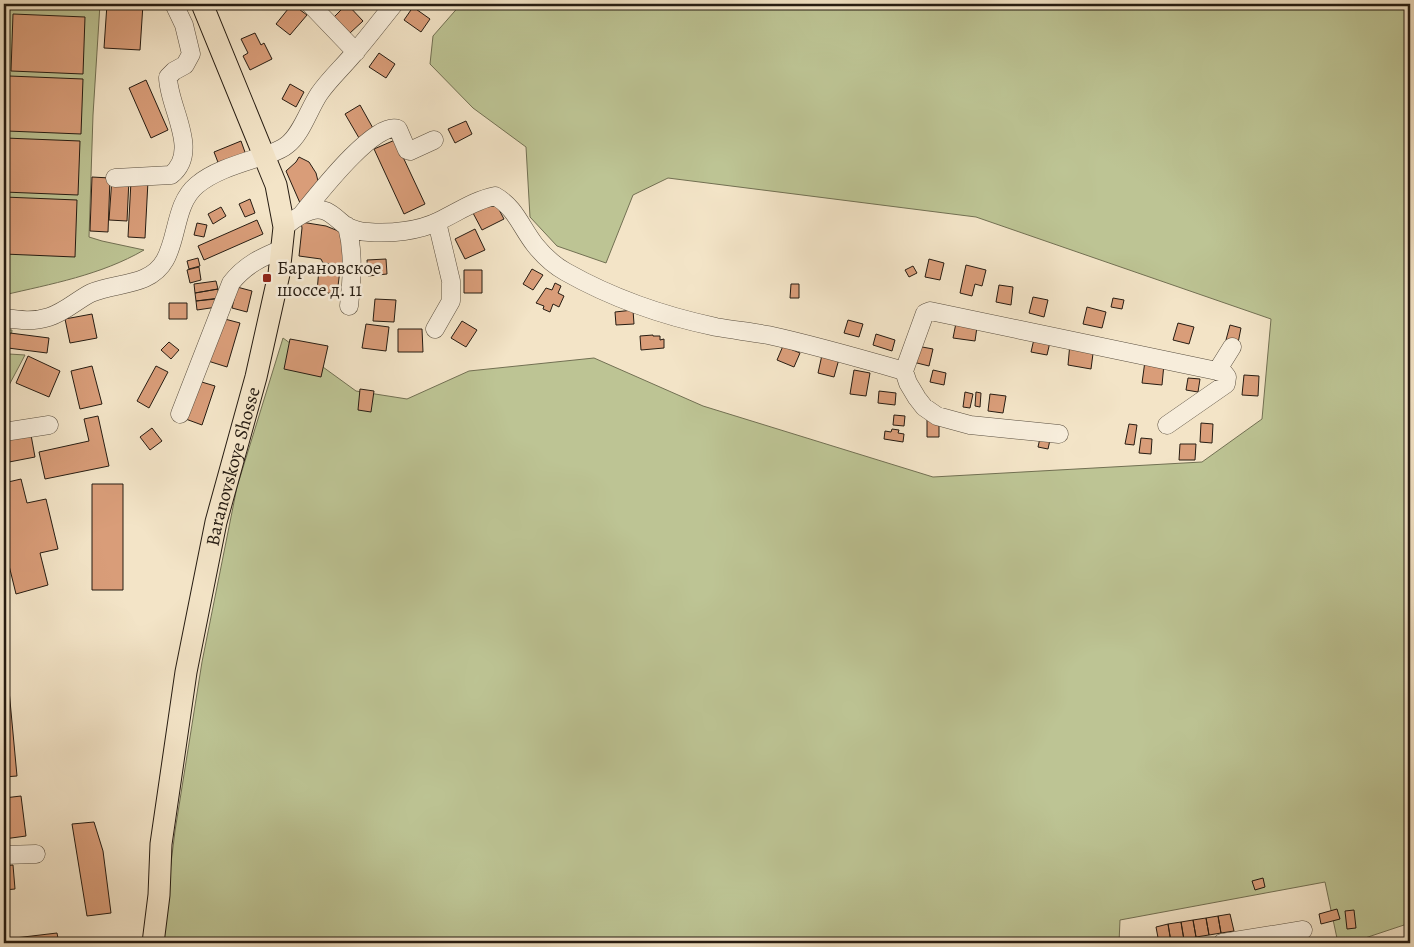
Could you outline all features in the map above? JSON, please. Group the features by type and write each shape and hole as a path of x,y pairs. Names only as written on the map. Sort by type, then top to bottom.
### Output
{"main road":[{"name":"Baranovskoye Shosse","path":"153,943 161,844 186,672 216,522 256,376 280,274 284,227 276,185 202,4"}],"street":[{"path":"115,178 171,175 181,164 184,145 168,88 168,77 185,65 191,54 184,25 174,4"},
{"path":"310,4 356,52"},
{"path":"4,318 25,321 48,318 101,289 144,279 157,271 170,249 173,234 189,193 198,184 213,175 278,151 288,145 295,137 319,94 356,52 394,4"},
{"path":"302,214 334,174 363,146 385,131 393,128 398,129 407,150 434,140"},
{"path":"284,227 302,214 312,210 332,213 347,226 367,232 397,232 428,226 482,198 495,196 504,201 512,210 535,245 550,260 564,271 595,287 666,314 814,346 904,371"},
{"path":"435,329 451,301 451,281 438,222"},
{"path":"347,226 352,244 352,281 349,306"},
{"path":"180,414 231,283 239,272 249,264 282,249"},
{"path":"1059,434 970,425 937,416 924,407 908,384 904,371 925,313 930,311 1224,373 1227,377 1226,384 1167,426"},
{"path":"1217,371 1232,347"},
{"path":"4,432 49,425"},
{"path":"4,855 36,854"},
{"path":"1222,943 1303,930"}],"green space":[{"path":"4,4 100,4 93,115 89,237 144,250 128,259 93,272 58,283 4,295"},
{"path":"461,4 1410,4 1410,923 1350,943 1338,943 1325,882 1120,920 1119,943 161,943 175,831 202,662 237,487 283,338 356,391 407,399 469,371 594,358 703,406 933,477 1202,462 1262,419 1271,319 976,217 668,178 633,195 606,263 557,246 530,217 526,147 473,108 430,64 433,36"},
{"path":"4,330 12,330 9,354 25,355 7,389 4,386"}],"building":[{"path":"15,4 86,4 85,8 15,6"},
{"path":"107,4 143,4 140,50 104,48"},
{"path":"292,4 307,15 290,35 276,24"},
{"path":"347,4 363,21 350,33 334,17"},
{"path":"413,7 430,19 421,32 404,20"},
{"path":"13,14 85,17 83,74 11,71"},
{"path":"255,33 261,45 264,43 272,59 250,70 243,56 248,53 241,39"},
{"path":"379,53 395,64 386,78 369,67"},
{"path":"9,76 83,79 81,134 7,131"},
{"path":"146,80 168,130 151,138 129,88"},
{"path":"290,84 304,92 296,107 282,99"},
{"path":"360,105 374,130 359,138 345,114"},
{"path":"466,121 472,134 455,143 448,129"},
{"path":"5,138 80,141 78,195 4,192"},
{"path":"395,140 425,204 404,214 374,149"},
{"path":"241,141 246,155 219,165 214,152"},
{"path":"299,157 309,162 316,173 319,185 300,203 286,171"},
{"path":"92,177 110,178 108,232 90,231"},
{"path":"112,178 129,179 127,221 109,220"},
{"path":"131,181 148,181 145,238 128,237"},
{"path":"4,197 77,200 75,257 4,254"},
{"path":"250,199 255,213 245,217 239,204"},
{"path":"495,202 504,219 482,230 473,213"},
{"path":"221,207 226,216 213,224 208,214"},
{"path":"257,220 263,234 204,260 198,246"},
{"path":"301,222 326,226 348,235 344,265 323,263 321,259 299,256"},
{"path":"197,223 207,225 204,237 194,235"},
{"path":"475,229 485,250 465,259 455,239"},
{"path":"198,258 200,266 189,269 187,261"},
{"path":"386,259 387,274 368,276 367,260"},
{"path":"929,259 944,263 940,280 925,277"},
{"path":"966,265 986,270 982,286 975,284 972,296 960,293"},
{"path":"913,266 917,273 909,277 905,270"},
{"path":"199,267 201,280 190,283 187,270"},
{"path":"319,268 340,270 337,294 317,292"},
{"path":"532,269 543,275 533,290 523,284"},
{"path":"464,270 482,270 482,293 464,293"},
{"path":"216,281 218,289 195,293 194,284"},
{"path":"555,283 561,286 558,293 564,296 559,307 553,304 550,312 543,309 544,306 536,303 546,288 552,290"},
{"path":"791,284 799,284 799,298 790,298"},
{"path":"999,285 1013,287 1011,305 996,302"},
{"path":"237,287 252,291 247,312 232,308"},
{"path":"218,289 219,298 196,301 195,293"},
{"path":"1033,297 1048,300 1044,317 1029,313"},
{"path":"1113,298 1124,300 1122,309 1111,307"},
{"path":"216,299 217,307 197,310 196,301"},
{"path":"375,299 396,300 394,322 373,321"},
{"path":"169,303 187,303 187,319 169,319"},
{"path":"1087,307 1106,312 1102,328 1083,324"},
{"path":"633,310 634,324 616,325 615,312"},
{"path":"92,314 97,338 70,343 65,319"},
{"path":"221,318 240,323 227,367 208,361"},
{"path":"848,320 863,324 859,337 844,333"},
{"path":"462,321 477,330 466,347 451,338"},
{"path":"956,323 977,327 975,341 953,338"},
{"path":"1178,323 1194,327 1189,344 1173,340"},
{"path":"366,324 389,327 386,351 362,348"},
{"path":"1230,325 1241,328 1238,343 1226,340"},
{"path":"398,329 422,329 423,352 398,352"},
{"path":"10,333 49,338 47,353 8,348"},
{"path":"876,334 895,340 892,351 873,345"},
{"path":"640,336 660,336 660,340 664,339 664,348 641,350"},
{"path":"290,339 328,346 321,377 284,369"},
{"path":"1034,339 1050,342 1047,355 1031,352"},
{"path":"169,342 179,350 171,359 161,350"},
{"path":"1070,343 1094,346 1091,369 1068,365"},
{"path":"783,346 800,353 794,367 777,360"},
{"path":"917,346 933,349 929,366 913,362"},
{"path":"822,355 839,359 834,377 818,373"},
{"path":"28,356 60,371 49,397 16,383"},
{"path":"1145,361 1164,364 1162,385 1142,383"},
{"path":"92,366 102,404 80,409 71,371"},
{"path":"156,366 168,372 149,408 137,401"},
{"path":"854,370 870,373 866,396 850,394"},
{"path":"933,370 946,373 944,385 930,382"},
{"path":"1244,375 1259,376 1258,396 1242,395"},
{"path":"1188,378 1200,379 1198,392 1186,390"},
{"path":"195,380 215,386 202,425 183,418"},
{"path":"360,389 374,391 371,412 358,410"},
{"path":"879,391 896,393 895,405 878,403"},
{"path":"965,392 973,394 970,408 963,407"},
{"path":"976,392 981,393 980,407 975,406"},
{"path":"990,394 1006,396 1003,413 988,411"},
{"path":"894,415 905,416 904,426 893,425"},
{"path":"98,416 109,466 45,479 39,452 89,441 84,419"},
{"path":"927,417 939,417 939,437 927,437"},
{"path":"1201,423 1213,424 1212,443 1200,442"},
{"path":"1129,424 1137,425 1134,445 1125,444"},
{"path":"152,428 162,441 150,450 140,437"},
{"path":"892,429 899,430 898,433 904,434 903,442 884,439 885,431 891,432"},
{"path":"31,435 35,457 4,463 4,440"},
{"path":"1040,438 1050,440 1048,449 1038,447"},
{"path":"1141,438 1152,439 1151,454 1139,453"},
{"path":"1180,444 1196,444 1195,460 1179,460"},
{"path":"21,479 27,503 46,499 58,549 40,553 48,585 16,594 4,545 4,483"},
{"path":"92,484 123,484 123,590 92,590"},
{"path":"4,647 17,776 4,777"},
{"path":"21,796 26,836 4,839 4,798"},
{"path":"94,822 103,851 111,913 87,916 72,824"},
{"path":"13,865 15,889 4,890 4,866"},
{"path":"1263,878 1265,887 1255,890 1252,881"},
{"path":"1337,909 1340,919 1321,924 1319,914"},
{"path":"1354,910 1356,928 1347,929 1345,911"},
{"path":"1230,914 1234,931 1221,933 1218,916"},
{"path":"1218,916 1221,933 1209,935 1206,918"},
{"path":"1206,918 1209,935 1196,937 1193,920"},
{"path":"1193,920 1196,937 1184,940 1181,922"},
{"path":"1181,922 1184,940 1171,942 1168,924"},
{"path":"1168,924 1171,942 1159,943 1156,927"},
{"path":"57,933 59,943 16,943 15,938"},
{"path":"1135,938 1153,941 1152,943 1134,943"}],"place":[{"name":"Барановское шоссе д. 11","path":"267,278"}]}
